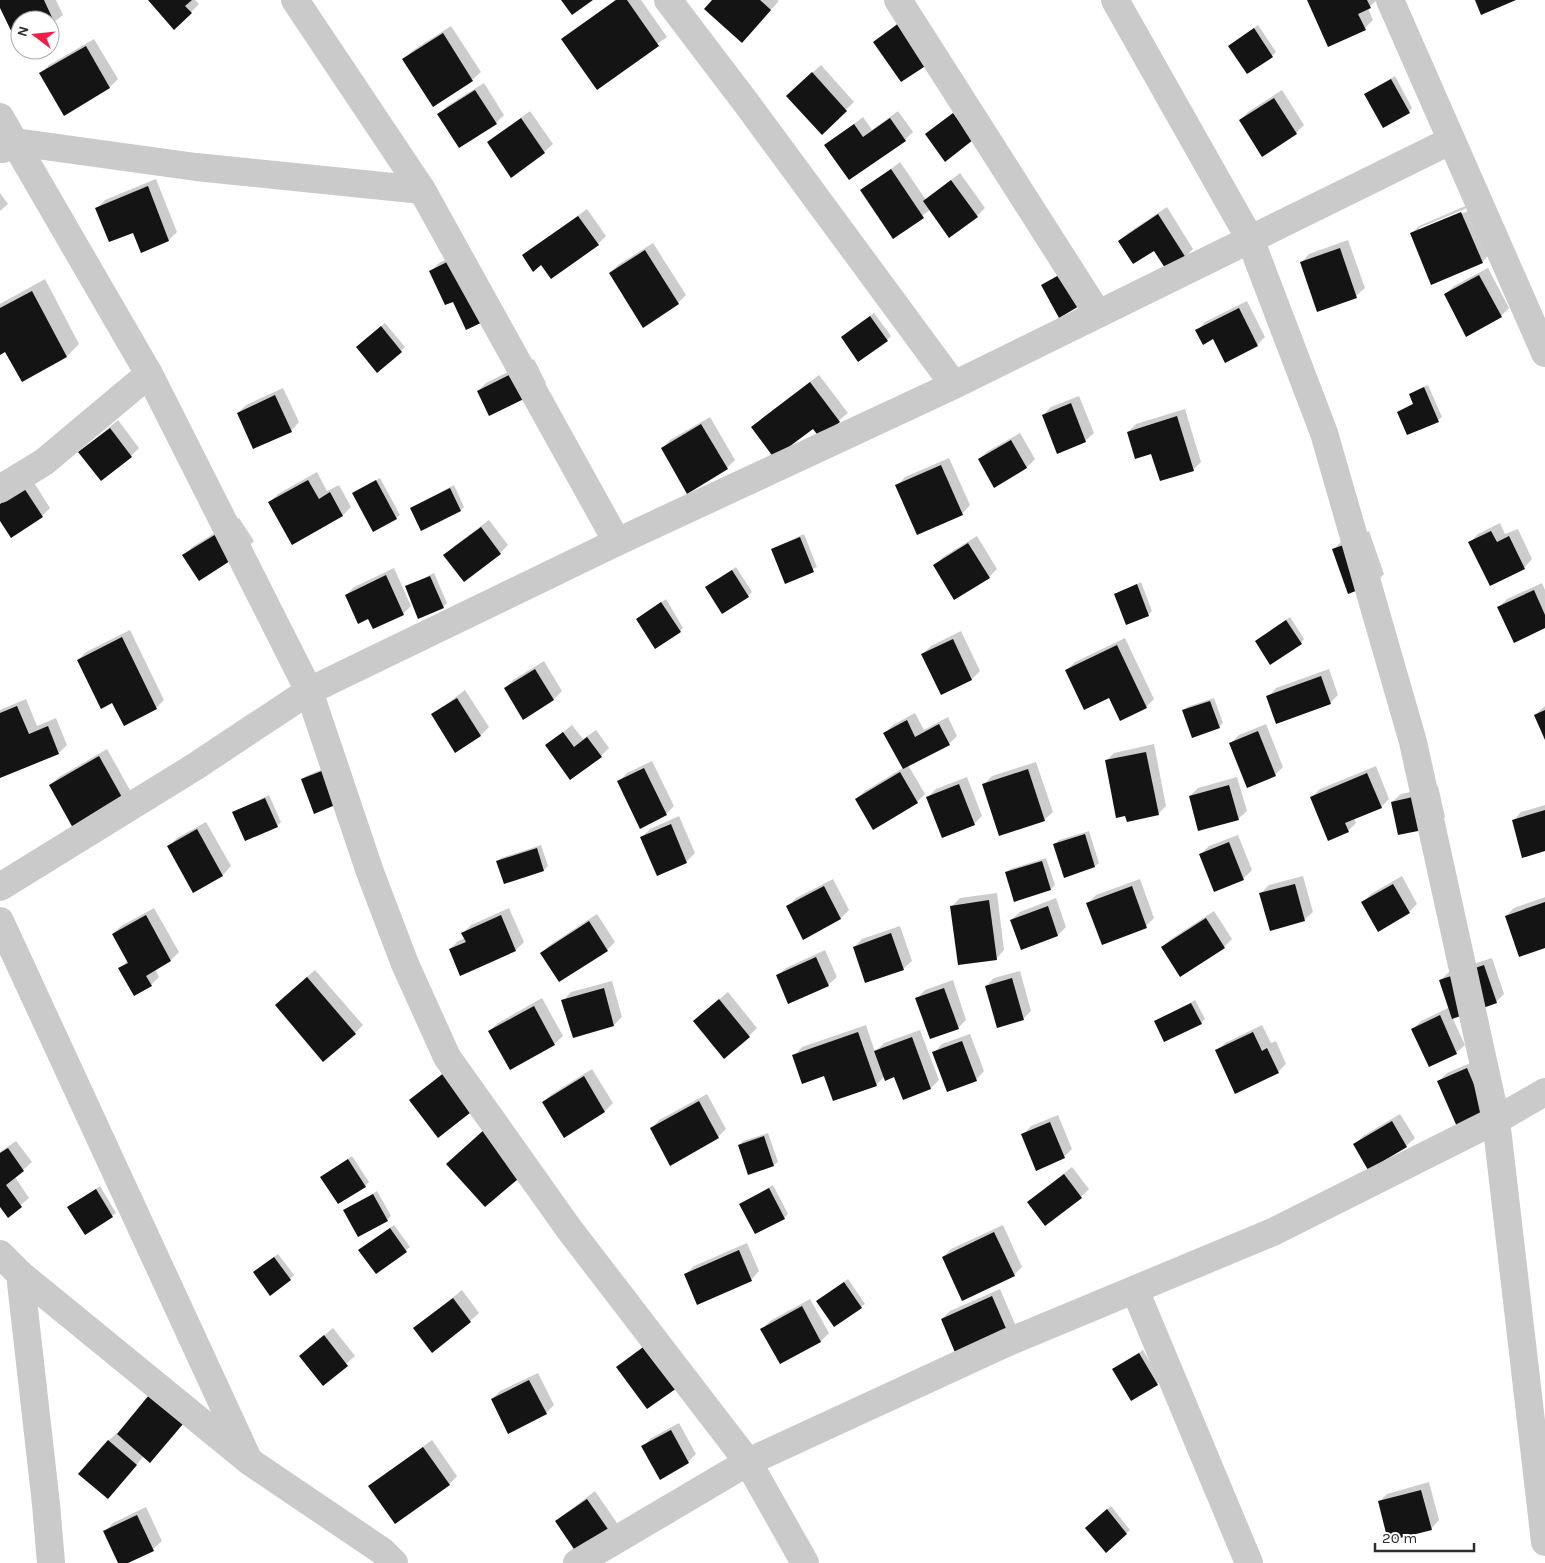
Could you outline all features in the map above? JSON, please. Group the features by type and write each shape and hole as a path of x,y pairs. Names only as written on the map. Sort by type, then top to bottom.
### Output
{"street":[{"path":"295,0 422,190 617,542"},
{"path":"668,0 747,104 954,386"},
{"path":"898,0 1098,314"},
{"path":"1115,0 1250,239 1324,433 1413,742 1496,1120 1545,1542"},
{"path":"1390,0 1450,141 1545,353"},
{"path":"0,117 8,147 149,374 309,690 370,872 405,964 447,1058 569,1228 748,1462 805,1563"},
{"path":"0,887 196,766 309,690 617,542 954,386 1450,141"},
{"path":"8,147 422,190"},
{"path":"0,489 44,462 149,374"},
{"path":"0,921 249,1461"},
{"path":"577,1563 748,1462 1006,1343 1273,1232 1496,1120 1545,1092"},
{"path":"0,1254 20,1274 249,1461 386,1559"},
{"path":"20,1274 51,1563"},
{"path":"1136,1290 1249,1563"}],"building":[{"path":"0,0 44,0 49,10 10,10 10,29 0,8"},
{"path":"148,0 192,0 185,6 192,13 174,30"},
{"path":"561,0 593,0 572,15"},
{"path":"616,0 627,0 659,46 597,90 561,39"},
{"path":"712,0 760,0 771,10 742,43 704,9"},
{"path":"1307,0 1367,0 1371,8 1358,14 1366,30 1328,47"},
{"path":"1475,0 1516,0 1481,15"},
{"path":"899,23 927,65 901,82 873,42"},
{"path":"1254,28 1273,57 1247,74 1228,46"},
{"path":"443,33 473,81 433,107 402,59"},
{"path":"86,46 110,88 64,116 39,73"},
{"path":"812,72 847,111 822,135 786,96"},
{"path":"1391,79 1410,113 1383,128 1364,94"},
{"path":"475,90 497,124 459,148 437,114"},
{"path":"1274,98 1297,134 1262,157 1239,120"},
{"path":"953,113 973,140 945,162 925,134"},
{"path":"521,118 545,153 511,178 487,142"},
{"path":"890,118 906,141 849,180 824,145 854,124 863,137"},
{"path":"891,169 924,218 893,239 860,190"},
{"path":"951,180 978,217 949,238 923,201"},
{"path":"148,186 169,241 141,253 133,233 109,242 95,208"},
{"path":"1461,212 1483,263 1431,285 1410,233"},
{"path":"1158,214 1186,258 1167,271 1154,251 1133,264 1118,241"},
{"path":"578,216 599,245 551,279 541,265 533,272 522,255"},
{"path":"1340,248 1357,298 1317,312 1300,262"},
{"path":"645,250 679,304 643,328 609,273"},
{"path":"457,257 487,320 466,330 453,302 445,305 429,271"},
{"path":"1068,270 1086,302 1059,318 1041,285"},
{"path":"1479,275 1502,317 1466,337 1444,294"},
{"path":"32,291 67,357 22,382 5,352 0,355 0,308"},
{"path":"1239,308 1258,346 1225,363 1213,339 1203,345 1195,330"},
{"path":"870,316 888,341 858,362 841,337"},
{"path":"381,326 402,352 377,373 356,347"},
{"path":"525,367 538,392 489,416 477,391"},
{"path":"810,382 840,422 820,438 813,429 774,458 751,427"},
{"path":"1424,387 1439,422 1407,435 1397,412 1413,404 1409,394"},
{"path":"275,395 292,432 253,449 237,413"},
{"path":"1071,403 1086,442 1057,454 1042,415"},
{"path":"1177,416 1194,471 1160,481 1151,454 1135,459 1127,432"},
{"path":"701,424 728,469 687,494 661,448"},
{"path":"110,428 132,457 101,481 78,452"},
{"path":"1011,440 1027,468 994,488 978,459"},
{"path":"941,465 963,515 917,535 895,485"},
{"path":"308,480 319,499 330,492 343,516 292,545 268,502"},
{"path":"376,480 397,519 373,532 352,493"},
{"path":"24,488 43,517 11,538 0,521 0,504"},
{"path":"450,488 461,511 421,531 410,508"},
{"path":"231,525 247,550 199,581 182,555"},
{"path":"481,527 501,554 464,582 443,555"},
{"path":"1491,531 1497,542 1509,536 1525,569 1490,586 1468,542"},
{"path":"800,537 814,572 785,584 771,549"},
{"path":"1361,539 1376,583 1348,594 1332,549"},
{"path":"968,543 990,578 954,600 933,565"},
{"path":"732,570 749,597 722,614 705,587"},
{"path":"386,575 404,615 373,629 368,619 358,624 345,595"},
{"path":"430,576 444,608 418,619 405,586"},
{"path":"1137,584 1149,616 1126,625 1114,594"},
{"path":"1534,590 1545,615 1545,628 1514,643 1497,607"},
{"path":"661,602 681,632 655,649 636,619"},
{"path":"1286,620 1302,644 1270,665 1255,641"},
{"path":"122,637 157,709 124,726 112,703 101,709 77,660"},
{"path":"953,639 972,680 941,695 921,654"},
{"path":"1117,645 1147,708 1120,721 1109,698 1084,710 1065,670"},
{"path":"535,669 554,700 523,720 504,688"},
{"path":"1321,676 1331,704 1276,724 1266,696"},
{"path":"457,698 481,736 455,753 431,714"},
{"path":"1210,701 1220,728 1192,738 1182,710"},
{"path":"17,706 29,734 48,726 59,754 0,778 0,713"},
{"path":"1545,710 1545,740 1534,715"},
{"path":"907,720 915,737 939,724 950,745 903,769 883,733"},
{"path":"1258,731 1276,776 1247,788 1229,743"},
{"path":"563,732 574,747 587,737 602,757 570,780 545,745"},
{"path":"1146,752 1159,815 1127,822 1125,816 1116,818 1105,760"},
{"path":"99,756 123,799 73,828 49,785"},
{"path":"644,768 667,815 640,829 617,781"},
{"path":"327,769 340,803 314,814 301,779"},
{"path":"1028,769 1045,821 999,836 982,784"},
{"path":"900,772 918,803 873,830 855,799"},
{"path":"1367,773 1382,808 1345,823 1349,832 1328,841 1310,797"},
{"path":"959,784 975,825 942,838 926,797"},
{"path":"1229,785 1239,820 1198,831 1189,796"},
{"path":"1430,793 1438,827 1398,835 1391,802"},
{"path":"265,798 278,827 245,841 232,812"},
{"path":"1545,810 1545,851 1522,858 1512,820"},
{"path":"671,824 687,863 657,876 640,837"},
{"path":"197,829 223,876 193,893 167,846"},
{"path":"1085,834 1095,867 1064,878 1053,844"},
{"path":"1229,842 1244,880 1214,892 1199,854"},
{"path":"537,848 544,871 504,884 496,861"},
{"path":"1042,861 1051,890 1014,902 1005,872"},
{"path":"1295,884 1305,921 1270,931 1259,893"},
{"path":"1393,884 1410,913 1378,932 1361,902"},
{"path":"824,886 841,919 803,940 786,906"},
{"path":"1132,886 1147,928 1102,945 1086,903"},
{"path":"989,900 997,960 958,965 950,906"},
{"path":"1545,902 1545,948 1519,957 1505,916"},
{"path":"1048,906 1058,936 1021,950 1010,920"},
{"path":"146,915 171,961 146,976 152,986 134,996 118,968 128,963 112,934"},
{"path":"501,915 516,951 460,976 449,949 466,942 461,933"},
{"path":"1206,918 1225,948 1180,977 1161,947"},
{"path":"589,921 608,951 559,982 540,953"},
{"path":"891,933 904,970 865,983 853,947"},
{"path":"816,957 829,986 788,1004 776,975"},
{"path":"1484,965 1497,1003 1452,1019 1439,980"},
{"path":"307,977 356,1034 323,1062 275,1005"},
{"path":"1012,978 1024,1020 997,1028 985,986"},
{"path":"604,988 614,1026 573,1038 561,1000"},
{"path":"944,988 959,1029 930,1039 915,998"},
{"path":"719,999 750,1037 724,1059 693,1021"},
{"path":"1191,1003 1202,1024 1164,1042 1154,1021"},
{"path":"534,1006 555,1045 510,1070 488,1031"},
{"path":"1440,1015 1457,1054 1429,1067 1411,1029"},
{"path":"858,1032 877,1086 833,1101 824,1076 802,1084 792,1055"},
{"path":"1253,1032 1262,1051 1267,1048 1279,1073 1235,1094 1215,1050"},
{"path":"912,1037 931,1089 903,1100 894,1077 885,1081 874,1051"},
{"path":"962,1041 977,1081 947,1092 932,1052"},
{"path":"1467,1068 1494,1132 1465,1145 1437,1081"},
{"path":"445,1072 475,1109 438,1138 409,1100"},
{"path":"584,1076 605,1112 564,1138 542,1102"},
{"path":"699,1101 719,1138 670,1166 650,1128"},
{"path":"1392,1121 1407,1147 1368,1170 1353,1144"},
{"path":"1050,1122 1065,1158 1036,1171 1021,1134"},
{"path":"485,1129 524,1174 485,1207 446,1164"},
{"path":"764,1136 774,1166 748,1175 738,1145"},
{"path":"8,1148 24,1171 6,1185 22,1207 8,1218 0,1207 0,1153"},
{"path":"348,1159 366,1187 338,1204 320,1177"},
{"path":"1064,1174 1082,1198 1045,1226 1027,1202"},
{"path":"769,1188 785,1219 755,1234 739,1204"},
{"path":"96,1189 113,1217 85,1235 67,1207"},
{"path":"373,1194 388,1221 358,1237 343,1210"},
{"path":"390,1228 407,1252 376,1274 358,1250"},
{"path":"994,1232 1015,1276 962,1301 942,1257"},
{"path":"739,1250 752,1281 697,1305 684,1274"},
{"path":"274,1257 291,1280 270,1296 253,1272"},
{"path":"844,1282 862,1308 834,1327 816,1301"},
{"path":"992,1296 1011,1340 959,1362 941,1319"},
{"path":"453,1298 471,1322 432,1353 413,1328"},
{"path":"802,1306 821,1342 780,1364 760,1329"},
{"path":"324,1335 348,1366 323,1386 299,1356"},
{"path":"646,1345 677,1388 647,1409 616,1367"},
{"path":"1139,1353 1158,1385 1131,1401 1112,1369"},
{"path":"529,1380 547,1414 508,1434 491,1399"},
{"path":"149,1395 183,1424 150,1463 117,1434"},
{"path":"671,1430 689,1463 660,1480 641,1446"},
{"path":"108,1440 137,1465 108,1499 78,1474"},
{"path":"423,1447 450,1485 395,1524 368,1486"},
{"path":"1421,1490 1432,1530 1388,1541 1378,1501"},
{"path":"587,1499 610,1532 578,1555 555,1521"},
{"path":"1107,1509 1127,1534 1106,1553 1085,1528"},
{"path":"137,1515 154,1551 128,1563 118,1563 103,1531"}]}
